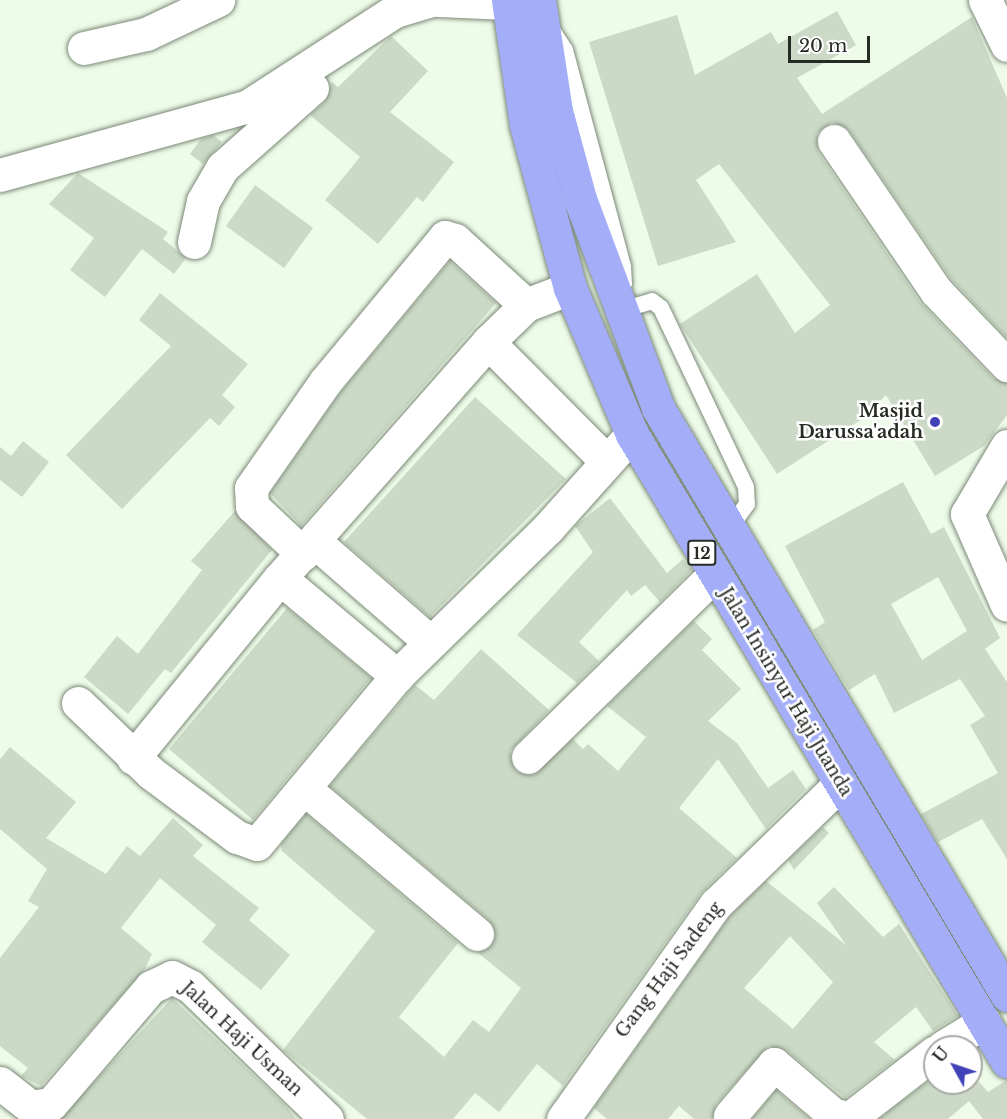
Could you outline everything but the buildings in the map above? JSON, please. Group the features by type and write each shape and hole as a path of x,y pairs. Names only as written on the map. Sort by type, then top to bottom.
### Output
{"highway":[{"name":"Jalan Insinyur Haji Juanda","path":"524,4 526,125 570,288 632,434 1007,1061"},
{"name":"Jalan Insinyur Haji Juanda","path":"524,4 613,300 658,408 728,530 1007,996"}],"street":[{"path":"84,48 146,34 218,0"},
{"path":"985,0 1007,45"},
{"path":"194,242 203,201 238,149 427,2"},
{"path":"0,175 248,106 427,2 524,4"},
{"path":"834,141 936,291 1007,365"},
{"path":"429,641 252,506 251,488 325,382 445,237 455,240 526,305"},
{"path":"133,758 280,578 309,548 488,342 526,305 570,288"},
{"path":"488,342 605,460"},
{"path":"78,703 133,758 251,845 265,838 397,676 429,641 548,528 605,460 632,434"},
{"path":"1007,446 967,514 1007,605"},
{"path":"528,757 714,574"},
{"path":"280,578 397,676"},
{"name":"Gang Haji Sadeng","path":"563,1119 716,904 840,784"},
{"path":"305,789 477,934"},
{"name":"Jalan Haji Usman","path":"0,1083 31,1107 51,1104 150,987 172,977 190,986 327,1119"},
{"path":"963,1035 984,1022"},
{"path":"730,1116 774,1064 834,1115 850,1118 923,1061"}],"lane":[{"path":"613,300 652,301 661,308 746,488 746,508 728,530"}],"place":[{"name":"Masjid Darussa'adah","path":"935,422"}]}
